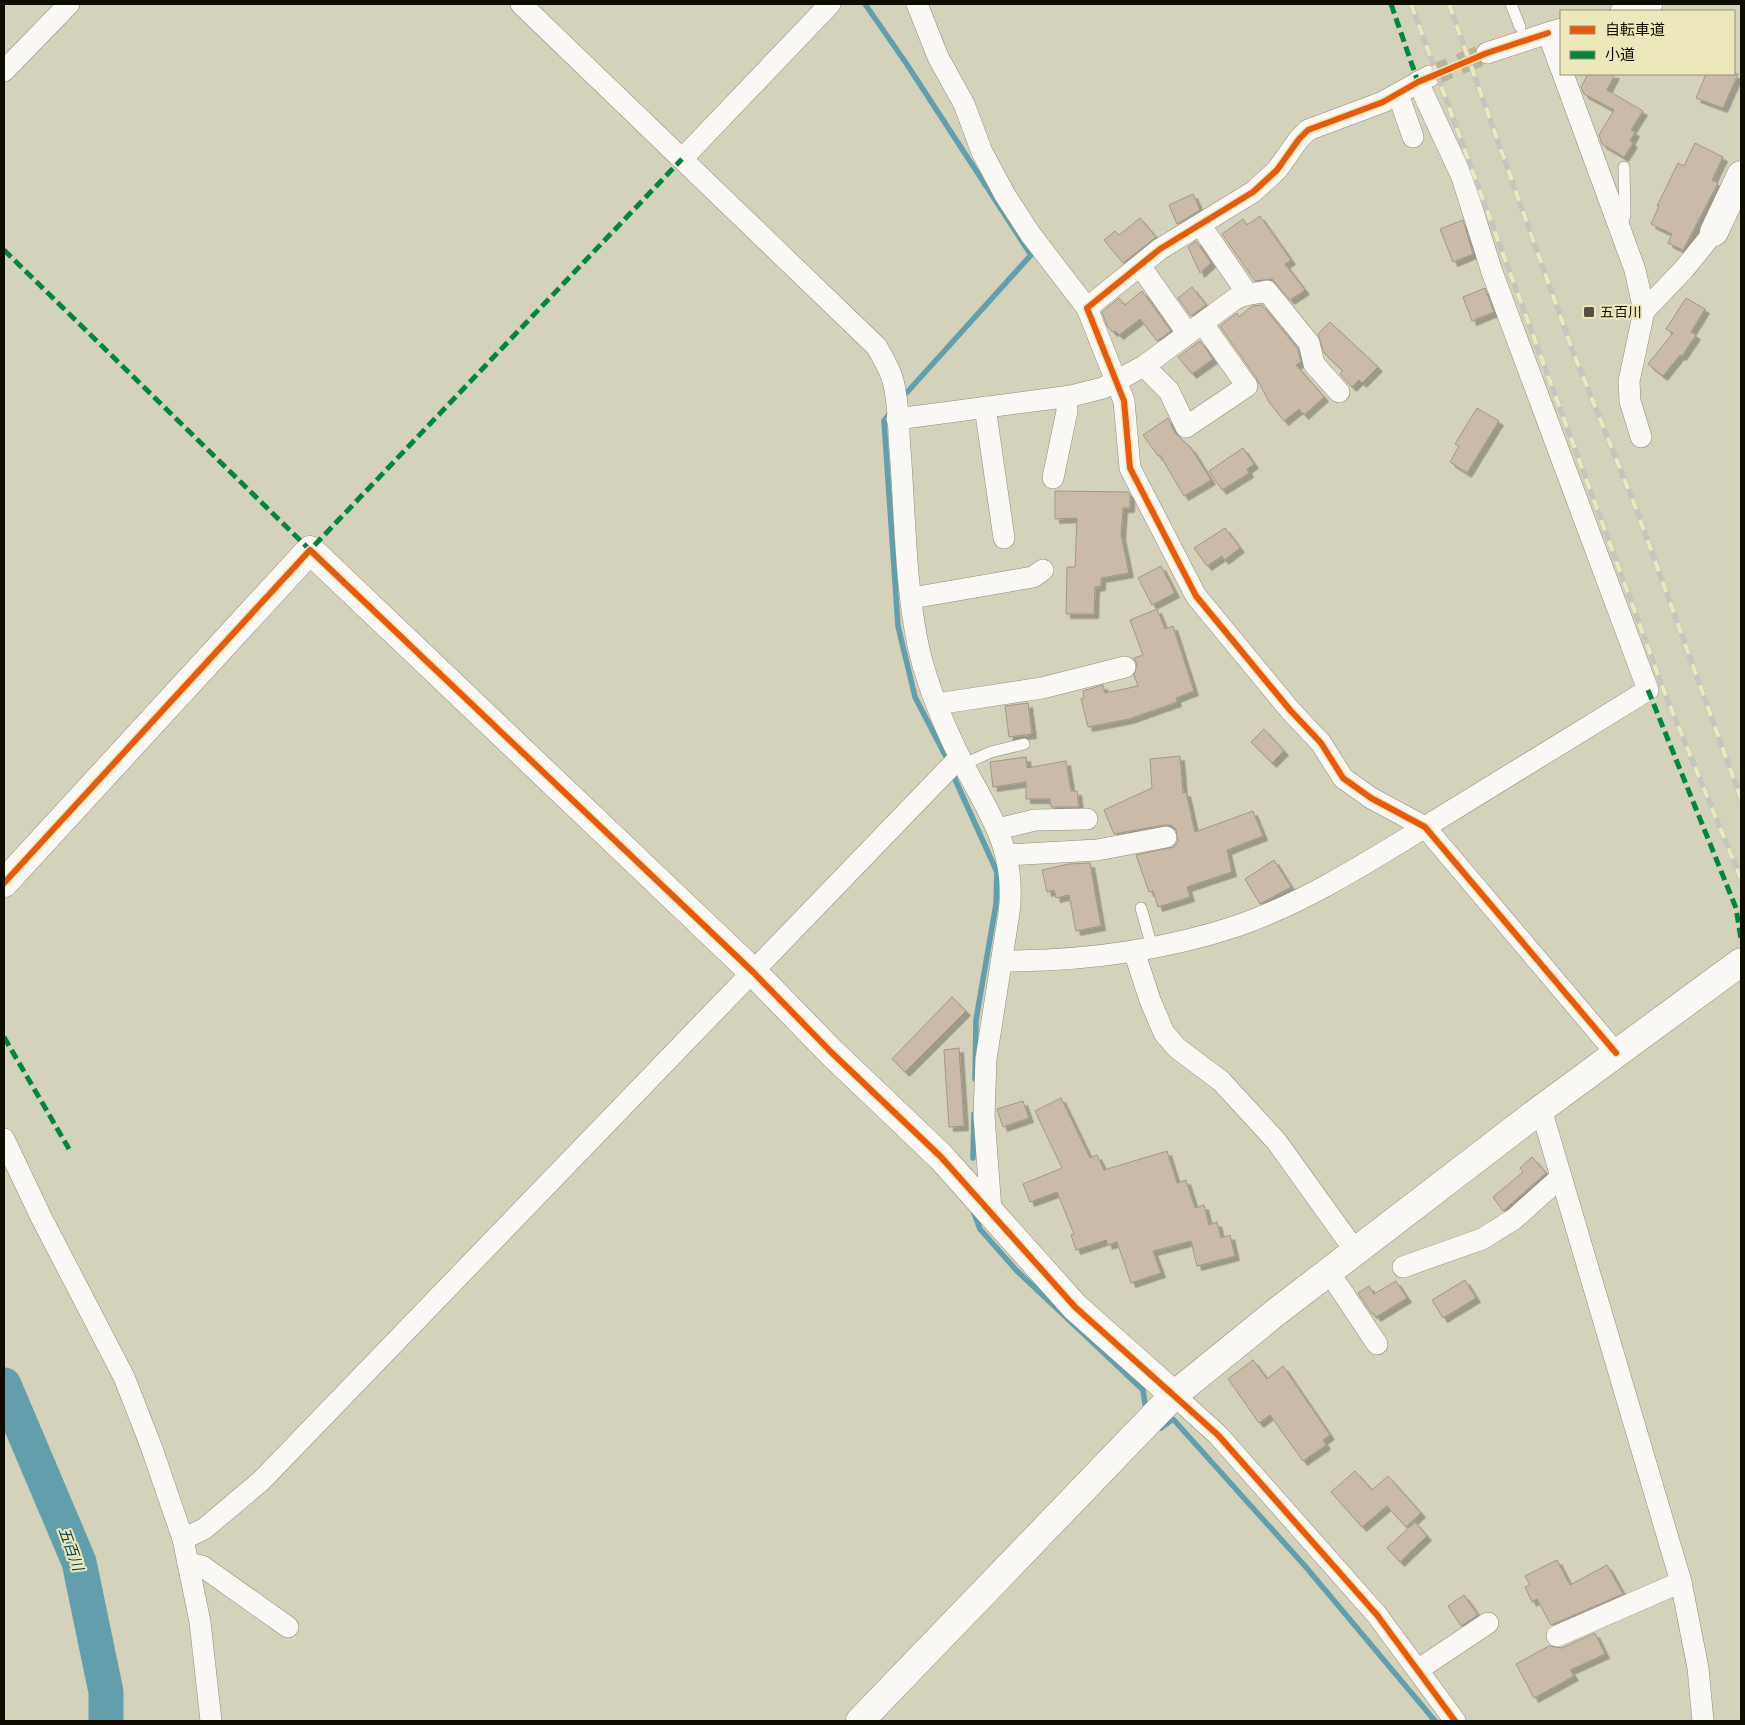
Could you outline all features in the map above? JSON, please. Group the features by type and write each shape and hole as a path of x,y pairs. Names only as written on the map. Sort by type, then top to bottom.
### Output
{"street":[{"path":"4,71 68,4"},
{"path":"521,4 877,347 893,380 898,415 912,598 918,646 937,704 962,761 998,829 1006,855 1012,890 986,1068 984,1116 991,1210"},
{"path":"682,159 830,4"},
{"path":"917,4 938,57 964,104 982,152 1005,195 1052,263 1087,308 1124,400 1130,468 1196,596 1290,710 1321,743 1343,778 1371,798 1425,827 1616,1053"},
{"path":"1625,10 1652,4"},
{"path":"1487,53 1555,31 1560,63"},
{"path":"1563,75 1639,282 1644,311 1629,381 1632,407 1641,437"},
{"path":"1003,961 1088,958 1143,949 1210,934 1272,912 1318,891 1648,690 1492,272 1462,177 1424,79 1383,102 1308,130 1264,183 1201,226 1160,249 1141,267 1087,308"},
{"path":"1398,94 1412,137"},
{"path":"1644,311 1686,268 1727,221 1741,175"},
{"path":"1201,226 1247,293"},
{"path":"1141,267 1247,386 1186,428 1169,391 1144,366"},
{"path":"898,415 1066,397 1103,388 1144,366 1235,299 1247,293 1256,294 1267,291 1309,343 1314,364 1339,392"},
{"path":"1053,478 1067,411 1066,397"},
{"path":"985,407 1004,538"},
{"path":"4,883 310,550 753,972 832,1053 941,1157 991,1210 1029,1257 1076,1307 1218,1436 1377,1615 1455,1721"},
{"path":"912,598 1033,577 1043,570"},
{"path":"937,704 1042,688 1125,667"},
{"path":"183,1539 204,1529 261,1481 753,972 962,761"},
{"path":"998,829 1035,820 1087,820"},
{"path":"1006,855 1097,850 1166,838"},
{"path":"1143,949 1150,1000 1164,1033 1177,1048 1221,1081 1277,1142 1356,1252"},
{"path":"860,1721 1174,1395 1540,1109 1741,962"},
{"path":"1540,1109 1681,1582 1698,1668 1703,1721"},
{"path":"4,1139 41,1218 124,1376 183,1539 200,1622 211,1721"},
{"path":"1403,1267 1482,1239 1514,1219 1561,1177"},
{"path":"1329,1272 1377,1344"},
{"path":"188,1563 202,1566 288,1627"},
{"path":"1557,1636 1681,1582"},
{"path":"1419,1670 1488,1623"}],"lane":[{"path":"1510,4 1520,27"},
{"path":"1621,231 1625,215 1624,167"},
{"path":"962,761 1024,744"},
{"path":"1140,908 1143,949"}],"building":[{"path":"1738,74 1723,108 1696,98 1706,75"},
{"path":"1587,75 1614,75 1607,90 1643,111 1631,130 1635,132 1630,141 1633,143 1624,157 1602,144 1599,135 1614,110 1584,94 1581,87"},
{"path":"1695,143 1723,157 1712,180 1718,183 1683,250 1668,243 1672,234 1651,224 1659,206 1657,206 1678,163 1684,166"},
{"path":"1193,194 1200,210 1177,224 1169,205"},
{"path":"1260,216 1291,260 1285,264 1305,290 1290,300 1272,279 1255,281 1222,234 1243,219 1247,225"},
{"path":"1140,218 1156,237 1123,263 1104,240 1115,231 1119,235"},
{"path":"1463,220 1473,254 1453,262 1440,229"},
{"path":"1196,241 1211,263 1200,273 1188,247"},
{"path":"1192,287 1206,305 1191,316 1178,298"},
{"path":"1485,288 1494,312 1472,321 1463,297"},
{"path":"1142,291 1171,331 1157,341 1140,319 1119,335 1115,331 1113,332 1107,326 1102,312 1119,298 1125,305"},
{"path":"1686,298 1705,309 1691,332 1696,335 1682,356 1680,355 1663,376 1648,364 1673,333 1666,329"},
{"path":"1262,305 1298,349 1301,362 1296,365 1324,397 1304,415 1299,409 1284,421 1269,402 1257,379 1220,326 1237,313 1239,317 1252,306"},
{"path":"1330,322 1378,367 1362,383 1359,380 1352,387 1340,374 1343,371 1324,353 1318,334"},
{"path":"1200,341 1213,359 1192,374 1178,357"},
{"path":"1477,408 1499,421 1467,473 1450,462 1459,446 1455,444"},
{"path":"1168,418 1175,433 1191,448 1211,480 1184,496 1160,455 1158,456 1143,435"},
{"path":"1243,448 1254,464 1247,469 1249,473 1222,490 1209,471"},
{"path":"1055,491 1128,492 1130,495 1130,508 1123,508 1121,535 1129,573 1101,578 1101,586 1095,587 1094,614 1066,614 1067,567 1075,567 1077,518 1055,519"},
{"path":"1225,528 1240,548 1224,560 1222,556 1207,566 1194,548"},
{"path":"1161,566 1175,593 1152,605 1138,578"},
{"path":"1157,609 1165,629 1173,626 1194,691 1176,698 1177,702 1129,719 1088,727 1081,699 1084,698 1083,691 1103,685 1105,693 1138,686 1134,675 1137,664 1134,658 1143,655 1130,620"},
{"path":"1028,703 1032,734 1009,737 1005,706"},
{"path":"1264,729 1284,751 1272,763 1251,742"},
{"path":"1180,756 1183,793 1186,792 1195,832 1253,811 1263,836 1227,850 1232,872 1187,887 1190,897 1158,907 1153,891 1149,892 1136,855 1174,847 1178,841 1176,829 1171,825 1164,825 1114,834 1104,810 1152,788 1150,759"},
{"path":"1026,757 1027,768 1066,761 1071,791 1077,791 1079,807 1051,807 1050,799 1026,799 1026,782 993,787 990,762"},
{"path":"1274,860 1291,887 1260,904 1245,879"},
{"path":"1090,863 1101,926 1076,931 1069,895 1056,898 1054,890 1047,892 1042,870 1069,864"},
{"path":"952,997 966,1011 905,1072 892,1059"},
{"path":"959,1048 964,1126 949,1127 944,1050"},
{"path":"1061,1098 1090,1158 1097,1155 1104,1170 1167,1151 1177,1183 1186,1180 1195,1208 1204,1205 1209,1225 1217,1222 1221,1238 1230,1235 1235,1256 1197,1266 1191,1241 1153,1251 1161,1273 1131,1283 1117,1242 1108,1245 1106,1240 1076,1250 1071,1235 1074,1234 1057,1192 1030,1202 1023,1184 1062,1168 1035,1111"},
{"path":"1023,1101 1029,1118 1003,1127 997,1109"},
{"path":"1532,1157 1546,1173 1503,1211 1493,1197 1523,1172 1520,1168"},
{"path":"1465,1280 1476,1298 1443,1318 1432,1300"},
{"path":"1396,1281 1407,1298 1376,1317 1358,1293 1369,1286 1374,1294"},
{"path":"1253,1360 1267,1379 1283,1366 1330,1435 1323,1440 1326,1445 1303,1461 1270,1415 1259,1423 1228,1379"},
{"path":"1355,1471 1372,1490 1388,1476 1421,1513 1406,1527 1387,1506 1362,1527 1331,1492"},
{"path":"1415,1522 1427,1536 1400,1562 1387,1548"},
{"path":"1557,1560 1570,1585 1607,1565 1623,1594 1551,1625 1537,1599 1532,1602 1525,1587 1530,1585 1525,1576"},
{"path":"1464,1595 1478,1615 1461,1626 1448,1606"},
{"path":"1595,1633 1605,1654 1570,1670 1574,1676 1534,1698 1516,1664 1549,1646 1562,1648"}],"waterway":[{"path":"865,4 906,63 1031,255 901,399"},
{"path":"891,412 884,421 898,626 915,697 945,755"},
{"path":"954,777 997,872 996,904 976,1020 975,1079"},
{"path":"973,1158 974,1114"},
{"path":"972,1208 980,1229 1016,1270 1143,1390 1146,1411"},
{"name":"五百川","path":"4,1385 79,1562 106,1692 106,1721"},
{"path":"1161,1428 1173,1419 1305,1566 1435,1721"}],"tunnel":[{"path":"1430,76 1487,53"}],"railway":[{"path":"1411,4 1666,696 1741,879"},
{"path":"1449,4 1572,349 1637,511 1741,799"}],"marked path":[{"path":"1391,4 1418,82"},
{"path":"4,250 310,550 682,159"},
{"path":"1648,690 1736,908 1741,939"},
{"path":"4,1037 69,1149"}],"cycle path":[{"path":"1548,33 1487,53 1418,82 1383,102 1308,130 1299,139 1277,170 1253,192 1160,249 1087,308 1124,401 1130,468 1196,596 1290,710 1321,743 1343,778 1371,798 1425,827 1616,1053"},
{"path":"4,883 310,550 753,972 832,1053 941,1157 1075,1307 1218,1435 1377,1615 1455,1721"}],"place":[{"name":"五百川","path":"1589,312"}]}
